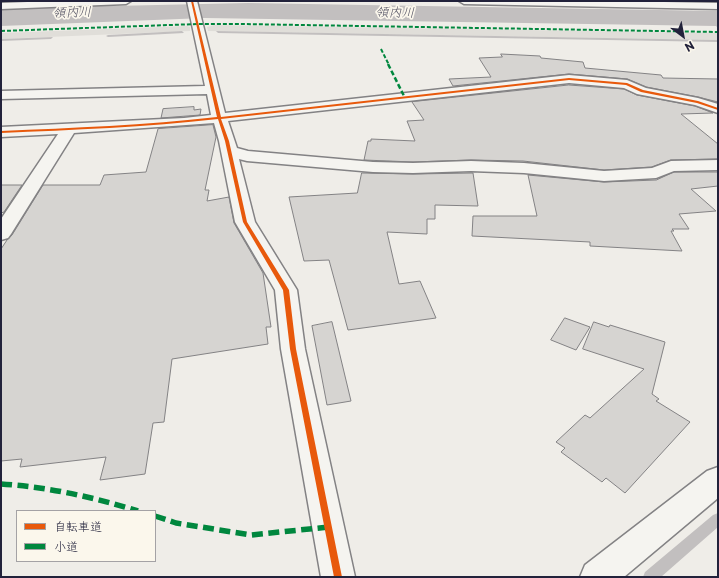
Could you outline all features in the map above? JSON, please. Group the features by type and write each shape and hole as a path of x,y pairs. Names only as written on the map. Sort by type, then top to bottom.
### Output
{"street":[{"path":"1,6 126,1"},
{"path":"192,1 245,222 286,290 293,349 338,577"},
{"path":"464,1 704,3 718,6"},
{"path":"1,132 156,124 569,79 628,84 642,91 698,102 718,109"},
{"path":"1,95 213,90"},
{"path":"1,234 69,129"},
{"path":"229,151 247,156 373,167 413,168 471,166 532,169 604,176 656,173 671,166 718,165"},
{"path":"597,577 718,480"}],"shaded area":[{"path":"214,25 718,33 718,40 208,31 207,27"},
{"path":"190,27 190,31 1,39 1,33"}],"water":[{"name":"領内川","path":"248,3 718,11 718,28 716,26 205,18 1,26 1,8 114,4 112,6"}],"building":[{"path":"501,54 540,56 541,58 583,62 585,68 661,75 663,78 718,79 718,102 646,87 627,79 569,74 453,86 449,79 491,77 479,58 502,57"},
{"path":"569,85 624,89 637,95 695,106 713,113 681,114 718,144 718,159 671,160 652,167 604,170 523,161 471,160 413,162 364,160 368,141 371,141 371,139 415,141 407,121 424,120 412,102"},
{"path":"194,107 194,110 201,109 200,115 161,118 163,109"},
{"path":"213,125 216,137 205,190 209,190 207,201 229,197 234,223 263,273 271,327 266,327 268,344 172,359 164,422 153,423 145,474 100,480 106,457 20,467 22,459 1,461 1,249 12,235 43,185 100,185 104,175 146,172 158,129"},
{"path":"674,172 718,172 718,186 691,189 716,211 679,214 689,229 672,229 674,231 671,231 682,251 590,246 590,242 472,236 473,216 537,216 528,175 604,182 656,180"},
{"path":"362,173 473,173 478,206 435,205 435,219 427,219 427,234 387,232 399,284 420,281 436,318 348,330 329,260 304,261 289,197 357,193"},
{"path":"1,185 22,185 4,212 1,213"},
{"path":"565,318 590,327 576,350 551,340"},
{"path":"332,322 351,401 327,405 312,326"},
{"path":"594,322 609,327 610,325 665,342 652,394 659,399 656,401 690,422 625,493 606,478 602,482 561,452 565,448 556,442 585,415 590,418 644,369 583,349"}],"waterway":[{"path":"713,2 718,2"},
{"path":"108,36 182,32"},
{"path":"218,32 718,41"},
{"path":"1,40 51,38"},
{"path":"650,577 718,519"}],"marked path":[{"path":"1,31 198,24 242,24 718,32"},
{"path":"381,49 404,96"},
{"path":"1,484 35,487 70,493 135,510"},
{"path":"156,516 176,523 251,535 329,527"}],"cycle path":[{"path":"192,1 219,117 227,141 245,222 286,290 293,349 338,577"},
{"path":"1,132 184,122 569,79 627,84 642,91 698,102 718,109"}]}
